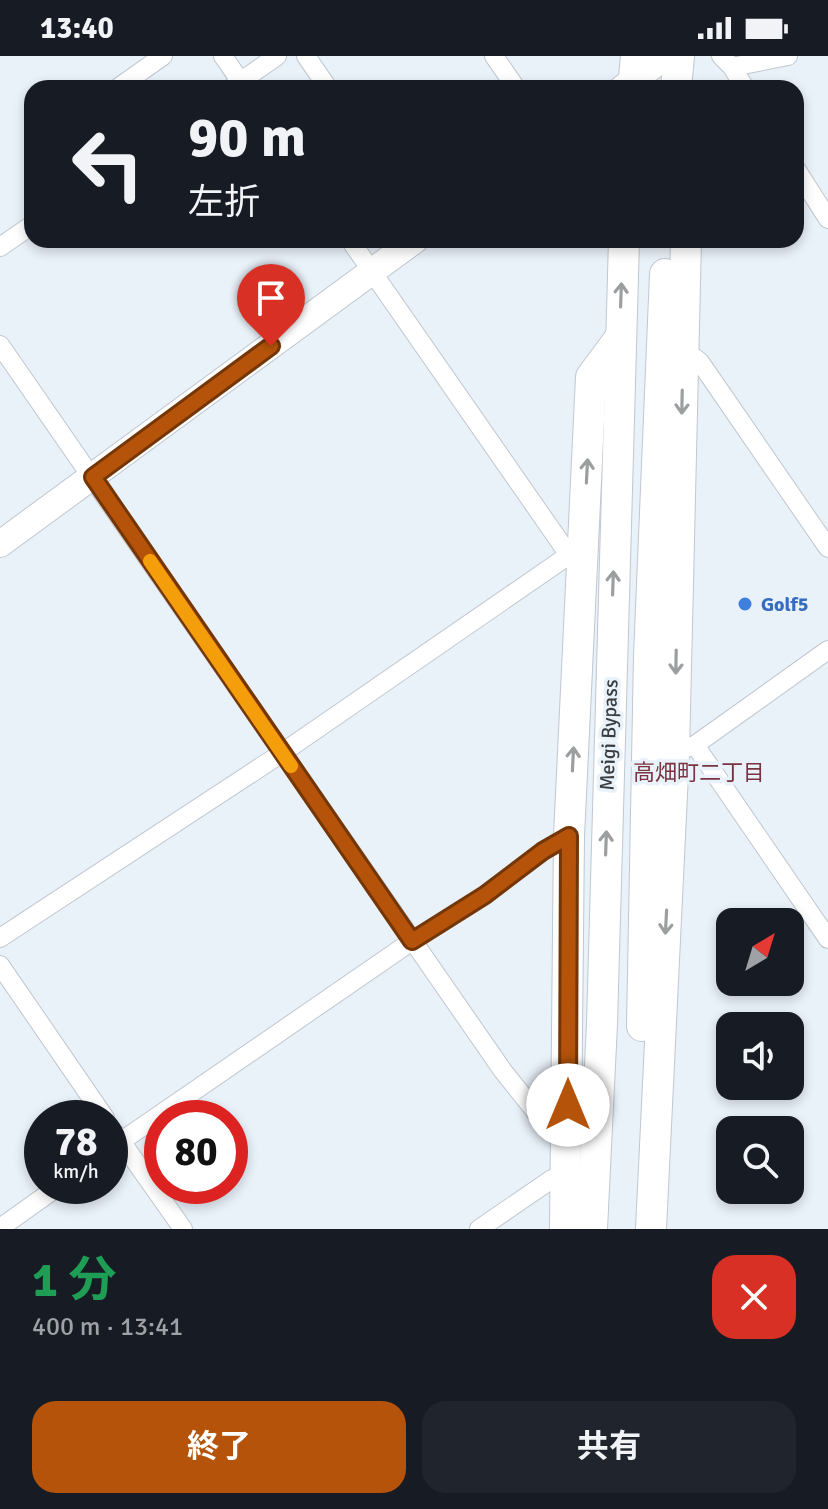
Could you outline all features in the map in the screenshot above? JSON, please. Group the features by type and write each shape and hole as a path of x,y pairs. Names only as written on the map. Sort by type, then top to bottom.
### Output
{"highway":[{"path":"677,80 679,56"},
{"name":"Meigi Bypass","path":"592,1229 602,1024 624,248"},
{"name":"Meigi Bypass","path":"638,1229 649,656 666,248"},
{"path":"651,1229 685,749 683,349 686,248"},
{"path":"565,1229 569,836 576,557 591,377 620,338"},
{"path":"568,965 602,1024"}],"main road":[{"path":"632,78 666,56"},
{"path":"0,544 404,248"}],"street":[{"path":"129,80 163,56"},
{"path":"223,56 236,80"},
{"path":"247,80 277,56"},
{"path":"306,56 322,80"},
{"path":"494,56 510,80"},
{"path":"726,62 788,56"},
{"path":"726,62 739,80"},
{"path":"804,182 828,219"},
{"path":"0,247 24,230"},
{"path":"0,938 576,557 356,248"},
{"path":"0,345 503,1071 551,1131 568,1134"},
{"path":"683,349 700,362 828,548"},
{"path":"828,650 685,749 828,939"},
{"path":"128,1137 569,836"},
{"path":"0,965 93,1100"},
{"path":"128,1160 183,1229"},
{"path":"479,1229 552,1179 566,1179"},
{"path":"0,1228 34,1204"}],"slow traffic":[{"path":"150,561 291,766"}],"place":[{"name":"Golf5","path":"745,604"}],"district":[{"name":"高畑町二丁目","path":"699,772"}],"route":[{"path":"271,346 93,477 412,941 569,836 568,1105"}]}
